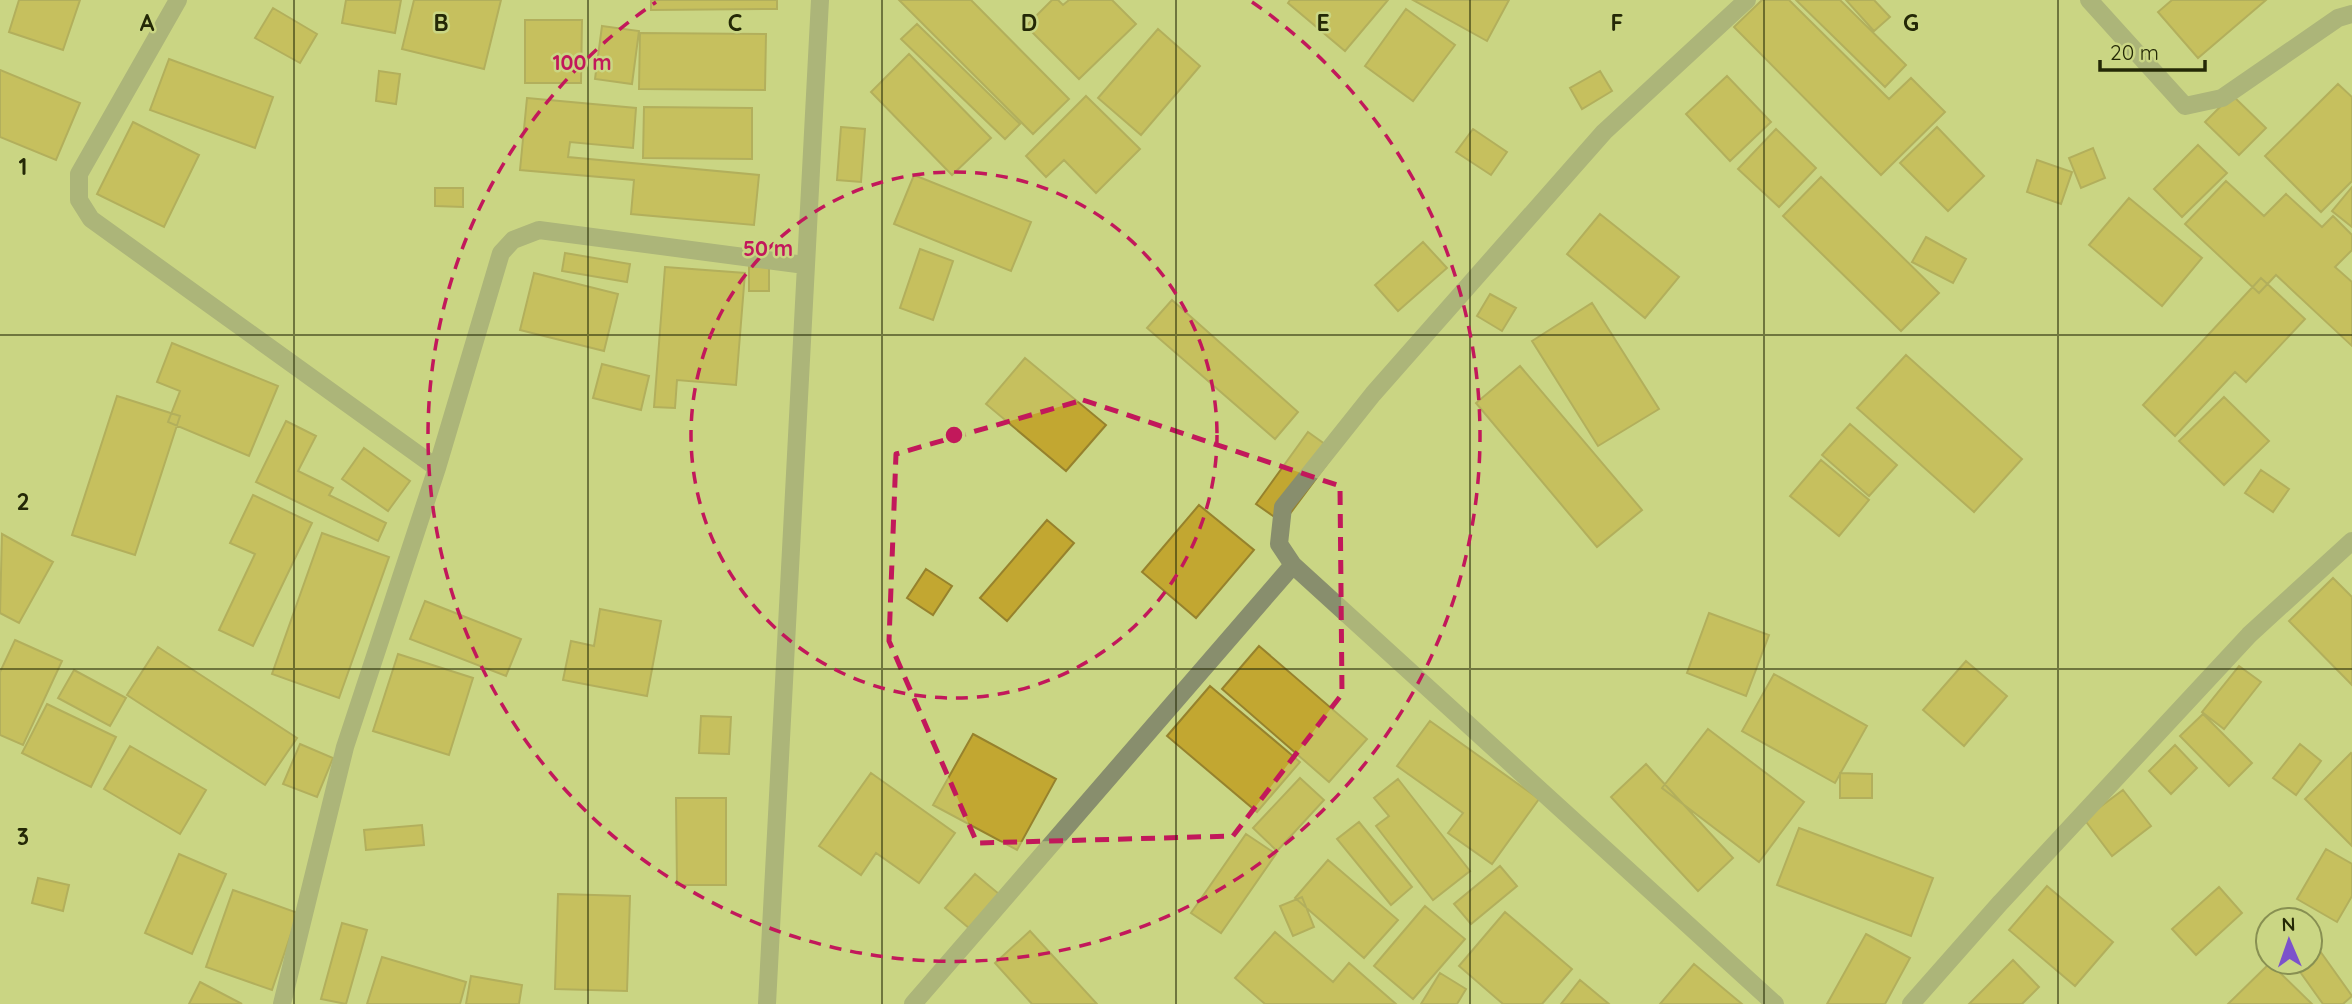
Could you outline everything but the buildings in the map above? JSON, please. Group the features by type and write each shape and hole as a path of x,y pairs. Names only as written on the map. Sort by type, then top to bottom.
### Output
{"street":[{"path":"177,0 79,174 79,200 91,219 438,468"},
{"path":"767,1004 820,0"},
{"path":"1746,0 1604,132 1373,394 1283,508 1279,544 1293,565 1775,1004"},
{"path":"2089,0 2185,106 2222,97 2338,18 2352,14"},
{"path":"282,1004 345,747 438,468 500,253 513,240 539,230 805,265"},
{"path":"1911,1004 2010,892 2249,635 2352,541"},
{"path":"913,1004 1293,565"}],"highlighted area":[{"path":"1083,400 1340,486 1342,694 1233,836 977,843 889,641 896,454"}]}
